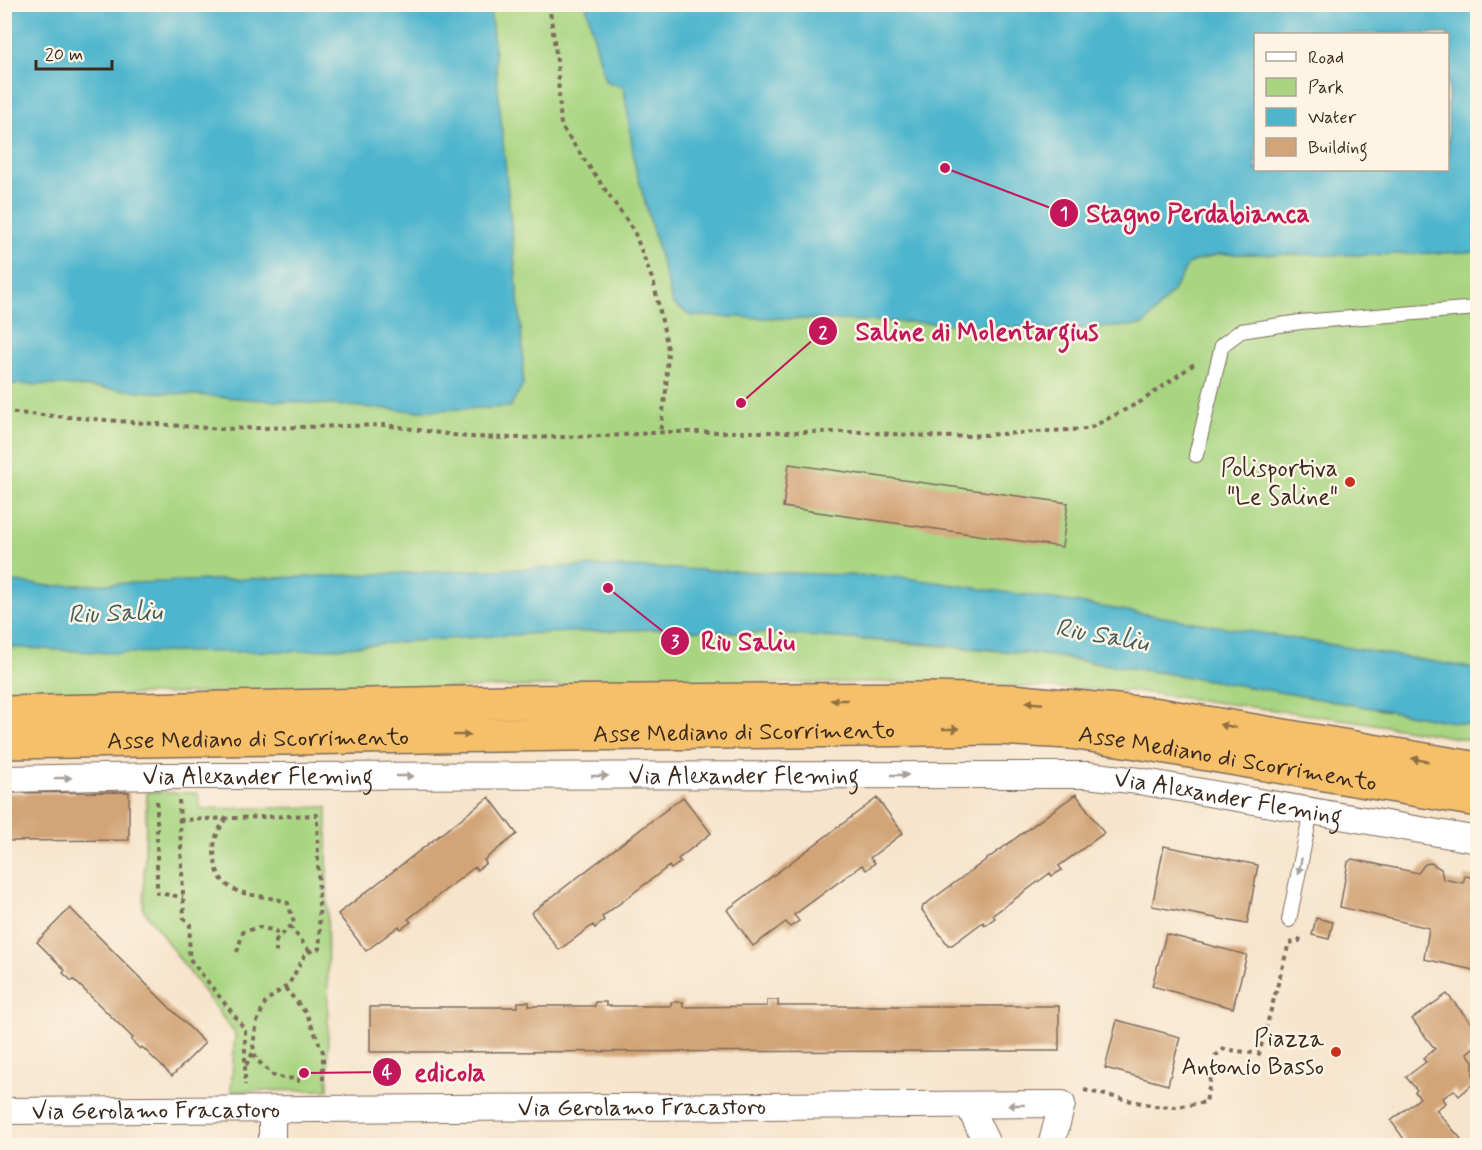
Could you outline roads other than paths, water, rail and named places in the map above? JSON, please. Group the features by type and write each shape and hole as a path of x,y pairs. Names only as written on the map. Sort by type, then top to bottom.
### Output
{"highway":[{"name":"Asse Mediano di Scorrimento","path":"4,713 529,702 927,699 1011,701 1159,714 1478,770"},
{"name":"Asse Mediano di Scorrimento","path":"4,742 997,728 1070,732 1131,741 1478,800"}],"street":[{"name":"Via Alexander Fleming","path":"4,779 168,776 1087,775 1139,781 1478,840"},
{"name":"Via Gerolamo Fracastoro","path":"4,1111 1062,1104 1051,1146"},
{"path":"969,1106 988,1146"},
{"path":"272,1110 272,1146"}],"lane":[{"path":"1196,455 1222,345 1241,331 1300,322 1478,308"},
{"path":"1289,920 1311,811"}],"water":[{"path":"4,5 490,5 523,349 523,385 510,407 415,411 59,385 5,384"},
{"path":"586,5 1477,5 1477,252 1364,255 1220,254 1189,263 1173,291 1144,325 1064,330 936,323 692,316 673,304 635,166 624,88 605,81"},
{"path":"596,566 900,577 1067,601 1477,669 1477,726 1203,679 1037,654 920,643 755,633 658,629 545,633 303,651 111,653 5,647 5,581 51,586"}],"place":[{"name":"Stagno Perdabianca","path":"945,168"},
{"name":"Saline di Molentargius","path":"741,403"},
{"name":"Polisportiva \"Le Saline\"","path":"1350,482"},
{"name":"Riu Saliu","path":"608,588"},
{"name":"Piazza Antonio Basso","path":"1336,1052"},
{"name":"edicola","path":"304,1073"}]}
